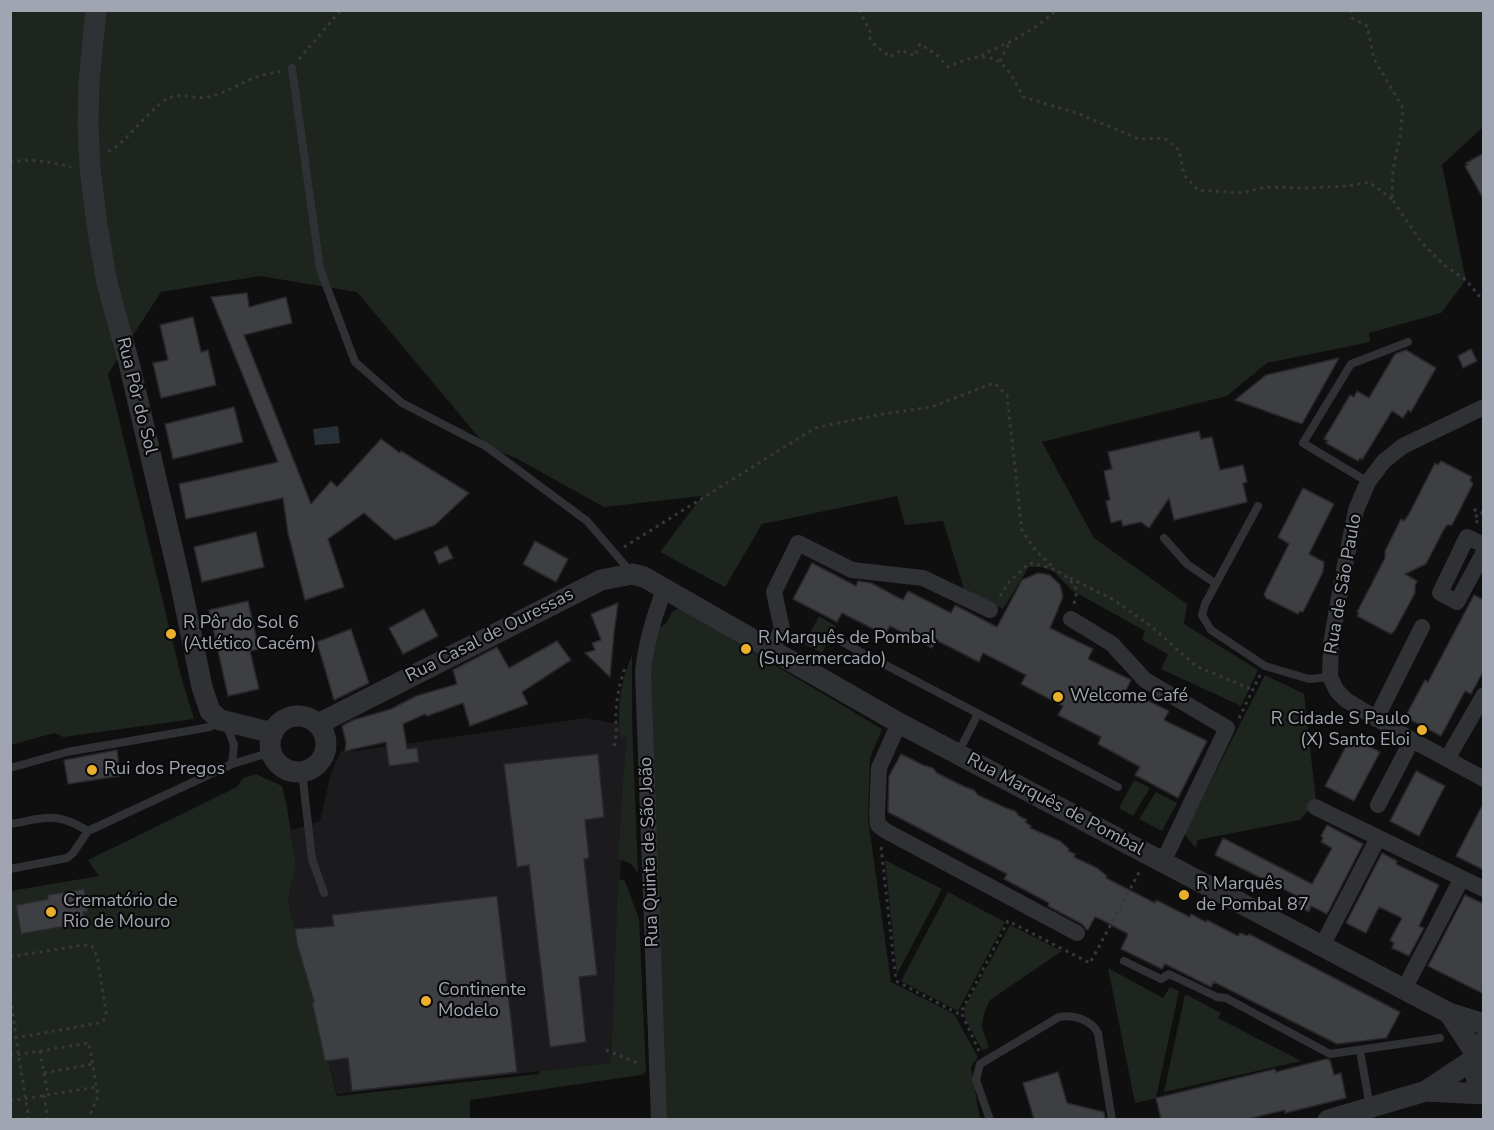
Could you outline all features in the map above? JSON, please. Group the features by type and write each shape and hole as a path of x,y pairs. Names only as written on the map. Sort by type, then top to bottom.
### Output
{"street":[{"name":"Rua Pôr do Sol","path":"96,10 89,81 90,160 97,225 107,283 129,363 180,580 202,687 210,711 223,722"},
{"name":"Rua de São Paulo","path":"1484,407 1403,446 1384,461 1368,482 1356,510 1344,568 1332,644 1330,676 1337,691 1346,700 1412,740 1484,779"},
{"path":"1484,545 1467,537 1440,593 1457,602 1478,578 1484,552"},
{"path":"772,648 782,629 774,592 798,543 852,570 923,578 990,610"},
{"path":"632,574 644,577 665,588"},
{"name":"Rua Casal de Ouressas","path":"318,724 601,580 632,574"},
{"name":"Rua Marquês de Pombal","path":"665,588 899,723 1449,1013 1484,1024"},
{"name":"Rua Quinta de São João","path":"659,1119 643,672 645,646 665,588"},
{"path":"1071,620 1112,644 1146,680 1227,728 1156,858"},
{"path":"1376,719 1422,627"},
{"path":"1447,759 1484,696"},
{"path":"293,716 311,718 318,724 326,740 326,749 318,764 302,772 284,768 278,762 272,742 277,725 293,716"},
{"path":"223,722 272,742"},
{"path":"899,723 879,768 878,825 1077,933"},
{"path":"1378,805 1412,740"},
{"path":"1315,807 1484,889"},
{"path":"1322,946 1378,838"},
{"path":"1404,989 1462,878"},
{"name":"Rua Marquês de Pombal","path":"1449,1013 1478,1052"},
{"path":"1426,1091 1478,1052"},
{"path":"1478,1052 1474,1072 1477,1084 1484,1094"},
{"path":"1328,1119 1426,1091 1484,1094"}],"lane":[{"path":"292,68 320,269 355,362 402,403 487,447 586,521 632,574"},
{"path":"1368,482 1303,443 1351,364 1408,342"},
{"path":"1258,506 1205,604 1202,615 1211,630 1265,666 1309,679 1330,676"},
{"path":"1164,538 1187,564 1216,584"},
{"path":"838,640 1118,787"},
{"path":"958,754 978,714"},
{"path":"10,768 77,750 210,728 223,722 234,746 232,764"},
{"path":"10,869 67,858 88,831 232,764 272,742"},
{"path":"302,772 312,860 324,893"},
{"path":"10,824 53,817 70,820 88,831"},
{"path":"1124,961 1161,979 1169,974 1217,997 1226,998 1330,1054 1440,1038"},
{"path":"990,1119 976,1080 977,1071 984,1060 1059,1017 1072,1016 1091,1024 1098,1033 1112,1119"},
{"path":"1360,1051 1370,1107"}],"path":[{"path":"10,162 40,161 77,169 104,152 116,148 140,121 167,99 184,95 197,99 214,96 252,79 292,68 341,10"},
{"path":"859,10 870,31 869,37 890,57 901,50 915,56 920,44 937,55 948,67 1010,42 1037,26 1057,10"},
{"path":"1351,10 1352,18 1367,26 1374,59 1403,108 1392,199"},
{"path":"1000,62 1010,42"},
{"path":"980,56 1000,62 1014,78 1023,97 1077,113 1139,139 1164,138 1179,150 1184,175 1198,190 1242,193 1265,187 1317,188 1369,182 1392,199 1421,242 1444,265 1466,280 1484,302"},
{"path":"614,553 816,428 877,415 931,407 994,383 1007,395 1022,531 1036,551 1054,568 1124,606 1196,666 1253,690"},
{"path":"1479,518 1474,514 1475,510 1483,511"},
{"path":"990,610 1009,582 1029,563 1054,568"},
{"path":"1070,578 1077,590 1071,620"},
{"path":"614,746 617,737 615,713 620,684 627,665"},
{"path":"1227,728 1238,720 1265,666"},
{"path":"878,825 896,981 961,1015 984,1060"},
{"path":"961,1015 1008,921 1090,963 1156,858"},
{"path":"10,957 83,945 92,946 97,956 106,1012 104,1020 98,1023 10,1039"},
{"path":"10,992 29,1119"},
{"path":"10,1056 89,1043 98,1099 88,1119"},
{"path":"606,1050 648,1068"},
{"path":"40,1051 48,1119"},
{"path":"44,1073 93,1064"},
{"path":"10,1101 97,1087"}],"shaded area":[{"path":"11,11 1483,11 1483,127 1442,165 1466,280 1441,313 1369,333 1370,342 1267,363 1227,396 1042,442 1094,538 1187,604 1184,624 1258,670 1241,706 1161,669 1168,654 1142,640 1145,631 1073,591 1053,571 1041,567 1029,567 1003,609 964,589 943,521 905,525 897,496 762,524 725,587 660,552 702,496 604,507 516,458 487,447 357,292 260,276 161,292 108,374 181,676 194,719 63,737 54,733 11,745"},
{"path":"338,426 340,443 315,445 313,429"},
{"path":"679,608 882,729 870,758 868,819 891,982 954,1014 978,1057 971,1067 980,1119 664,1119 649,662 655,631 666,623 672,612"},
{"path":"819,616 836,626 822,653 804,644"},
{"path":"632,655 638,873 630,863 618,859 626,738 620,737 619,705 622,686"},
{"path":"1265,675 1304,694 1316,801 1300,820 1197,840 1196,848 1184,834"},
{"path":"585,718 619,724 626,738 612,1063 337,1094 288,901 296,865 291,830 320,821 331,773 341,751 356,751"},
{"path":"256,774 282,786 296,865 288,901 337,1096 539,1074 540,1071 611,1063 618,881 621,879 625,881 639,919 646,1072 641,1075 470,1100 470,1119 11,1120 11,891 99,876 88,860 237,787 243,778"},
{"path":"1134,780 1150,788 1133,816 1119,808"},
{"path":"1156,792 1177,803 1162,831 1139,819"},
{"path":"885,860 942,889 897,974"},
{"path":"948,892 1005,922 958,1011 901,981"},
{"path":"1010,925 1062,951 990,1000 984,1013 982,1027 989,1048 982,1050 965,1018 964,1008"},
{"path":"1108,968 1163,998 1170,987 1179,991 1156,1098 1135,1103"},
{"path":"1185,994 1221,1013 1218,1018 1301,1061 1164,1092"}],"building":[{"path":"1484,153 1484,200 1465,166 1468,165 1466,163"},
{"path":"247,293 249,307 286,297 292,323 244,335 311,504 331,481 337,487 381,439 400,453 401,451 469,493 435,525 395,540 364,513 328,539 344,587 305,600 288,533 283,498 186,519 179,484 278,462 211,297"},
{"path":"193,317 201,352 208,350 216,385 161,398 153,363 168,360 160,325"},
{"path":"1471,349 1477,361 1463,368 1458,356"},
{"path":"1406,350 1436,368 1411,412 1408,410 1403,418 1392,411 1362,460 1360,458 1358,461 1326,443 1328,441 1324,439 1350,395 1354,397 1357,391 1369,398 1395,354"},
{"path":"1339,358 1302,424 1235,400 1266,375"},
{"path":"234,407 243,442 173,459 165,424"},
{"path":"1199,431 1201,439 1212,437 1220,470 1243,465 1247,482 1243,483 1247,502 1174,520 1169,498 1149,528 1141,522 1123,526 1121,520 1111,523 1106,501 1110,500 1104,471 1112,469 1108,452"},
{"path":"1441,461 1472,477 1470,480 1473,484 1452,525 1447,525 1443,531 1426,564 1405,574 1417,581 1415,593 1391,634 1357,616 1359,613 1357,612 1385,558 1385,551 1401,519 1404,521 1409,514 1435,463 1438,465"},
{"path":"1303,488 1334,504 1309,554 1324,562 1323,572 1303,612 1300,611 1298,614 1266,598 1264,594 1289,544 1278,537"},
{"path":"256,532 264,567 202,582 194,547"},
{"path":"535,541 568,559 556,582 523,564"},
{"path":"447,546 453,558 439,564 434,552"},
{"path":"812,563 856,586 858,581 871,583 903,600 908,591 951,613 955,605 997,627 1022,580 1038,573 1050,575 1060,585 1063,597 1050,628 1093,649 1088,659 1131,680 1126,690 1169,711 1164,720 1207,741 1178,798 1135,775 1140,767 1098,744 1101,737 1058,715 1063,706 1021,684 1026,675 983,653 979,662 936,640 932,648 890,626 885,635 842,613 837,622 793,599"},
{"path":"1474,595 1484,600 1484,670 1471,694 1465,691 1441,736 1405,717 1425,680 1428,682"},
{"path":"248,601 259,649 250,651 259,689 228,696 209,610"},
{"path":"618,603 610,677 585,653 595,650 592,643 601,640 591,614"},
{"path":"424,609 438,636 403,654 389,628"},
{"path":"351,629 369,683 334,700 317,642"},
{"path":"557,641 571,660 522,692 528,704 470,726 463,703 427,716 425,714 403,724 407,749 417,748 419,762 389,766 386,742 345,751 346,743 342,726 353,720 391,709 416,696 457,684 453,670 497,647 509,668"},
{"path":"1351,737 1380,752 1354,801 1325,786"},
{"name":"Rui dos Pregos","path":"117,750 120,776 68,784 64,760"},
{"path":"598,754 604,817 585,820 589,858 584,859 597,975 579,977 586,1042 550,1047 529,865 517,867 504,764"},
{"path":"901,754 933,768 937,773 974,790 978,795 1015,811 1027,820 1025,822 1031,826 1030,828 1060,841 1069,849 1068,851 1075,854 1074,857 1097,868 1107,876 1106,878 1155,903 1156,900 1190,917 1191,914 1206,922 1207,920 1238,936 1240,933 1248,936 1249,934 1400,1012 1388,1035 1386,1038 1337,1044 1214,982 1211,987 1165,964 1162,969 1121,949 1128,934 1102,920 1095,917 1088,930 1086,929 1082,924 1048,906 1049,903 1004,879 1007,874 888,812 889,776"},
{"path":"1416,771 1445,786 1419,836 1390,821"},
{"path":"1484,802 1484,870 1456,856"},
{"path":"1327,825 1363,844 1327,914 1311,906 1309,912 1293,903 1297,896 1215,855 1223,838 1312,884 1332,848 1321,842 1323,838 1321,836"},
{"path":"1382,853 1397,861 1396,864 1439,885 1419,926 1424,928 1409,956 1392,948 1394,943 1390,940 1402,918 1379,907 1366,933 1346,923"},
{"name":"Crematório de Rio de Mouro","path":"84,889 88,912 83,912 85,923 21,934 16,905 48,899 47,895"},
{"path":"1465,895 1484,904 1484,994 1428,966"},
{"name":"Continente Modelo","path":"497,896 517,1072 352,1091 348,1058 325,1061 312,1002 314,1002 297,944 295,929 334,926 332,915"},
{"path":"1326,1059 1330,1060 1334,1075 1341,1073 1346,1098 1285,1113 1285,1110 1248,1119 1161,1119 1156,1098"},
{"path":"1058,1072 1067,1103 1104,1112 1105,1119 1034,1119 1023,1083"}],"place":[{"name":"R Pôr do Sol 6 (Atlético Cacém)","path":"171,634"},
{"name":"R Marquês de Pombal (Supermercado)","path":"746,649"},
{"name":"Welcome Café","path":"1058,697"},
{"name":"R Cidade S Paulo (X) Santo Eloi","path":"1422,730"},
{"name":"Rui dos Pregos","path":"92,770"},
{"name":"R Marquês de Pombal 87","path":"1184,895"},
{"name":"Crematório de Rio de Mouro","path":"51,912"},
{"name":"Continente Modelo","path":"426,1001"}]}
